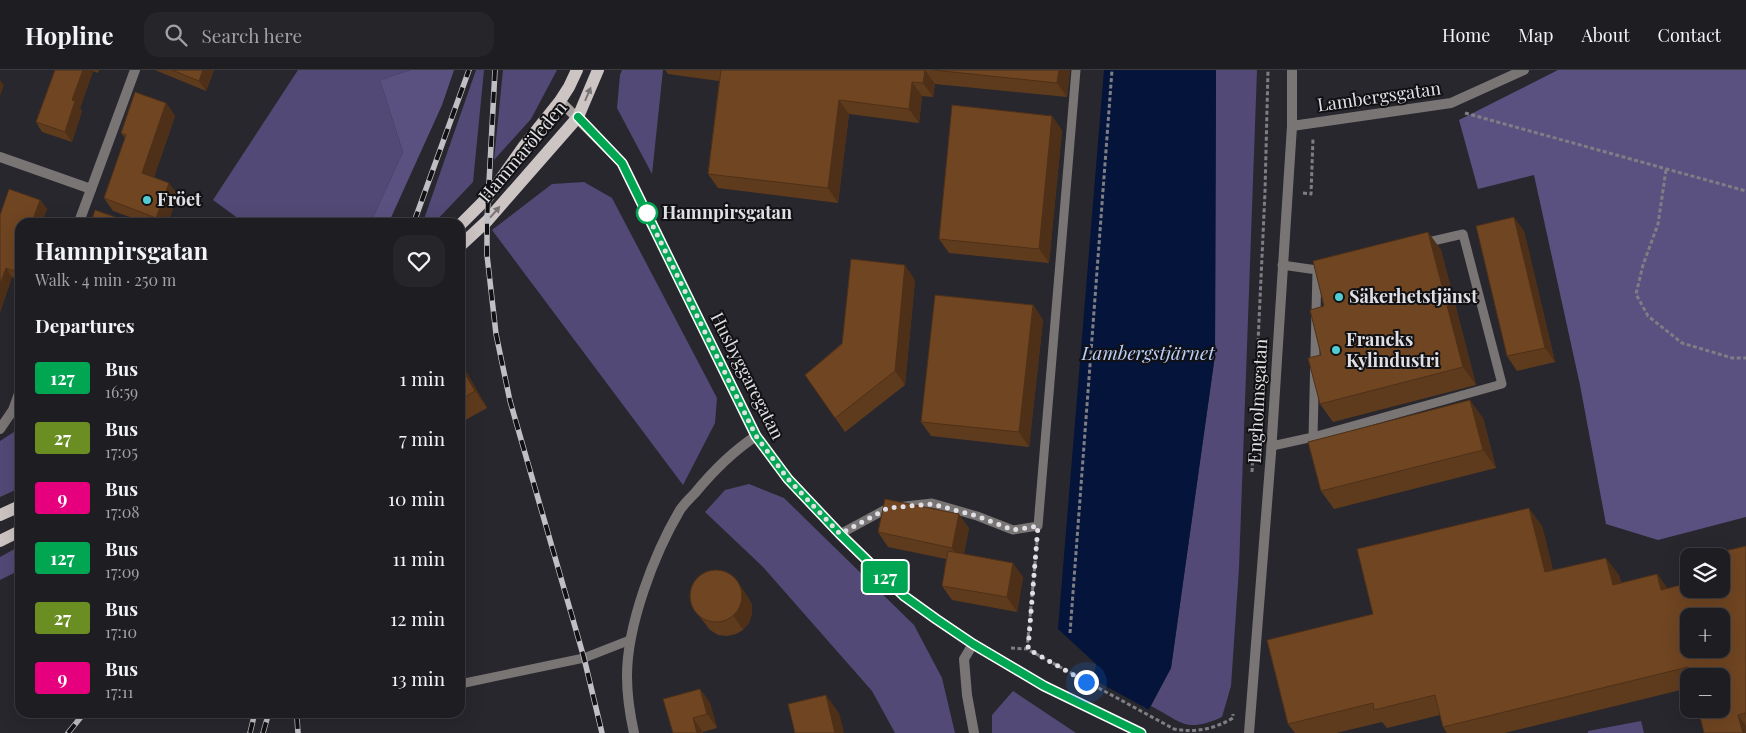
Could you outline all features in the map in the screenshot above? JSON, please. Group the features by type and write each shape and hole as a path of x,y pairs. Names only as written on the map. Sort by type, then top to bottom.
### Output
{"main road":[{"name":"Hammaröleden","path":"465,220 488,197 524,146 560,101 577,70"},
{"name":"Hammaröleden","path":"465,241 487,221 578,117 598,70"},
{"path":"0,515 15,508"},
{"path":"0,540 15,533"}],"street":[{"path":"80,218 135,70"},
{"name":"Engholmsgatan","path":"1249,733 1272,446 1292,126 1292,70"},
{"name":"Lambergsgatan","path":"1292,126 1451,103 1524,70"},
{"name":"Husbyggaregatan","path":"560,101 622,163 756,436 788,479 840,534 904,596 973,644 1044,686 1141,733"},
{"path":"0,157 91,189"},
{"path":"0,429 15,407"},
{"path":"634,733 627,677 630,640 643,593 657,556 680,509 714,471 739,447 756,436"},
{"path":"973,644 964,659 967,695 974,733"}],"lane":[{"path":"840,534 888,508 932,504 977,516 1013,530 1038,526 1076,70"},
{"path":"1272,446 1313,437 1502,384 1463,234 1417,245"},
{"path":"1282,265 1321,269 1313,437"},
{"path":"465,683 584,658 630,640"}],"path":[{"path":"1070,633 1112,70"},
{"path":"1252,480 1268,70"},
{"path":"1441,105 1497,123 1746,191"},
{"path":"1666,170 1658,224 1643,265 1636,294 1648,316 1682,343 1732,358 1746,358"},
{"path":"1038,526 1028,649 1174,729 1187,733 1217,727 1233,718 1234,708"}],"shaded area":[{"path":"298,70 411,70 380,80 403,152 373,218 238,218 213,200"},
{"path":"411,70 454,70 442,105 391,218 373,218 403,152 380,80"},
{"path":"476,70 484,70 473,182 439,218 424,218"},
{"path":"503,70 557,70 531,119 494,160"},
{"path":"622,70 663,70 652,174 617,108"},
{"path":"1216,70 1257,70 1239,568 1231,686 1222,717 1210,722 1192,725 1178,721 1151,706 1171,668 1215,355"},
{"path":"1558,70 1746,70 1746,517 1658,540 1606,524 1580,385 1534,175 1478,189 1459,120"},
{"path":"584,182 612,198 717,398 715,423 683,485 492,230 552,184"},
{"path":"15,431 15,490 0,497 0,441"},
{"path":"749,484 784,498 914,625 942,678 955,733 895,733 872,691 763,567 705,512 725,490"},
{"path":"15,549 15,572 0,580 0,557"},
{"path":"1013,691 1076,733 992,733 992,715"},
{"path":"1641,721 1644,733 1588,733 1588,731"}],"water":[{"name":"Lambergstjärnet","path":"1104,70 1216,70 1215,355 1171,668 1136,733 1085,733 1096,664 1058,629"}],"pier":[{"path":"1091,678 1151,711 1139,733 1083,733"}],"building":[{"path":"55,70 83,70 72,100 75,101 65,132 36,122"},
{"path":"172,70 203,70 199,81"},
{"path":"721,70 925,70 923,83 912,82 909,109 839,100 828,188 708,174"},
{"path":"933,70 1059,70 1057,83"},
{"path":"135,92 166,103 142,173 169,183 156,218 104,198 126,135 121,133"},
{"path":"952,105 1052,116 1039,249 939,239"},
{"path":"9,189 40,200 33,218 15,218 15,268 14,271 6,268 0,284 0,215"},
{"path":"95,210 115,217 115,218 92,218"},
{"path":"1514,217 1545,348 1507,356 1476,226"},
{"path":"1428,232 1463,367 1320,404 1308,358 1321,355 1310,310 1324,306 1313,261"},
{"path":"851,259 905,265 895,371 835,418 805,375 842,344"},
{"path":"935,295 1033,305 1019,432 921,422"},
{"path":"465,374 475,391 465,397"},
{"path":"1470,400 1483,450 1321,491 1308,442"},
{"path":"885,499 959,514 952,548 878,532"},
{"path":"1529,508 1545,572 1606,558 1613,585 1657,574 1661,590 1680,585 1680,598 1730,598 1730,550 1746,546 1746,713 1738,715 1743,733 1704,733 1700,718 1730,718 1730,668 1688,667 1443,727 1435,695 1374,710 1373,703 1288,724 1267,640 1373,614 1357,549"},
{"path":"948,551 1013,563 1007,597 942,586"},
{"path":"716,570 726,572 734,578 740,586 742,596 740,606 734,614 726,620 716,622 706,620 698,614 692,606 690,596 692,586 698,578 706,572"},
{"path":"700,689 707,714 693,718 697,733 673,733 663,699"},
{"path":"826,695 835,733 795,733 788,704"}],"railway":[{"path":"415,218 469,70"},
{"path":"495,70 487,255 496,334 510,401 584,658 602,733"},
{"path":"68,733 80,718"},
{"path":"250,733 254,718"},
{"path":"263,733 267,718"},
{"path":"297,718 298,733"}],"bus line":[{"name":"127","path":"578,117 622,163 756,436 788,479 840,534 904,596 973,644 1044,686 1141,733"}],"place":[{"name":"Fröet","path":"147,200"},
{"name":"Hamnpirsgatan","path":"647,213"},
{"name":"Säkerhetstjänst","path":"1339,297"},
{"name":"Francks Kylindustri","path":"1336,350"}],"route":[{"path":"647,213 756,436 788,479 840,534 888,508 932,504 977,516 1013,530 1038,526 1028,649 1086,682"}]}
